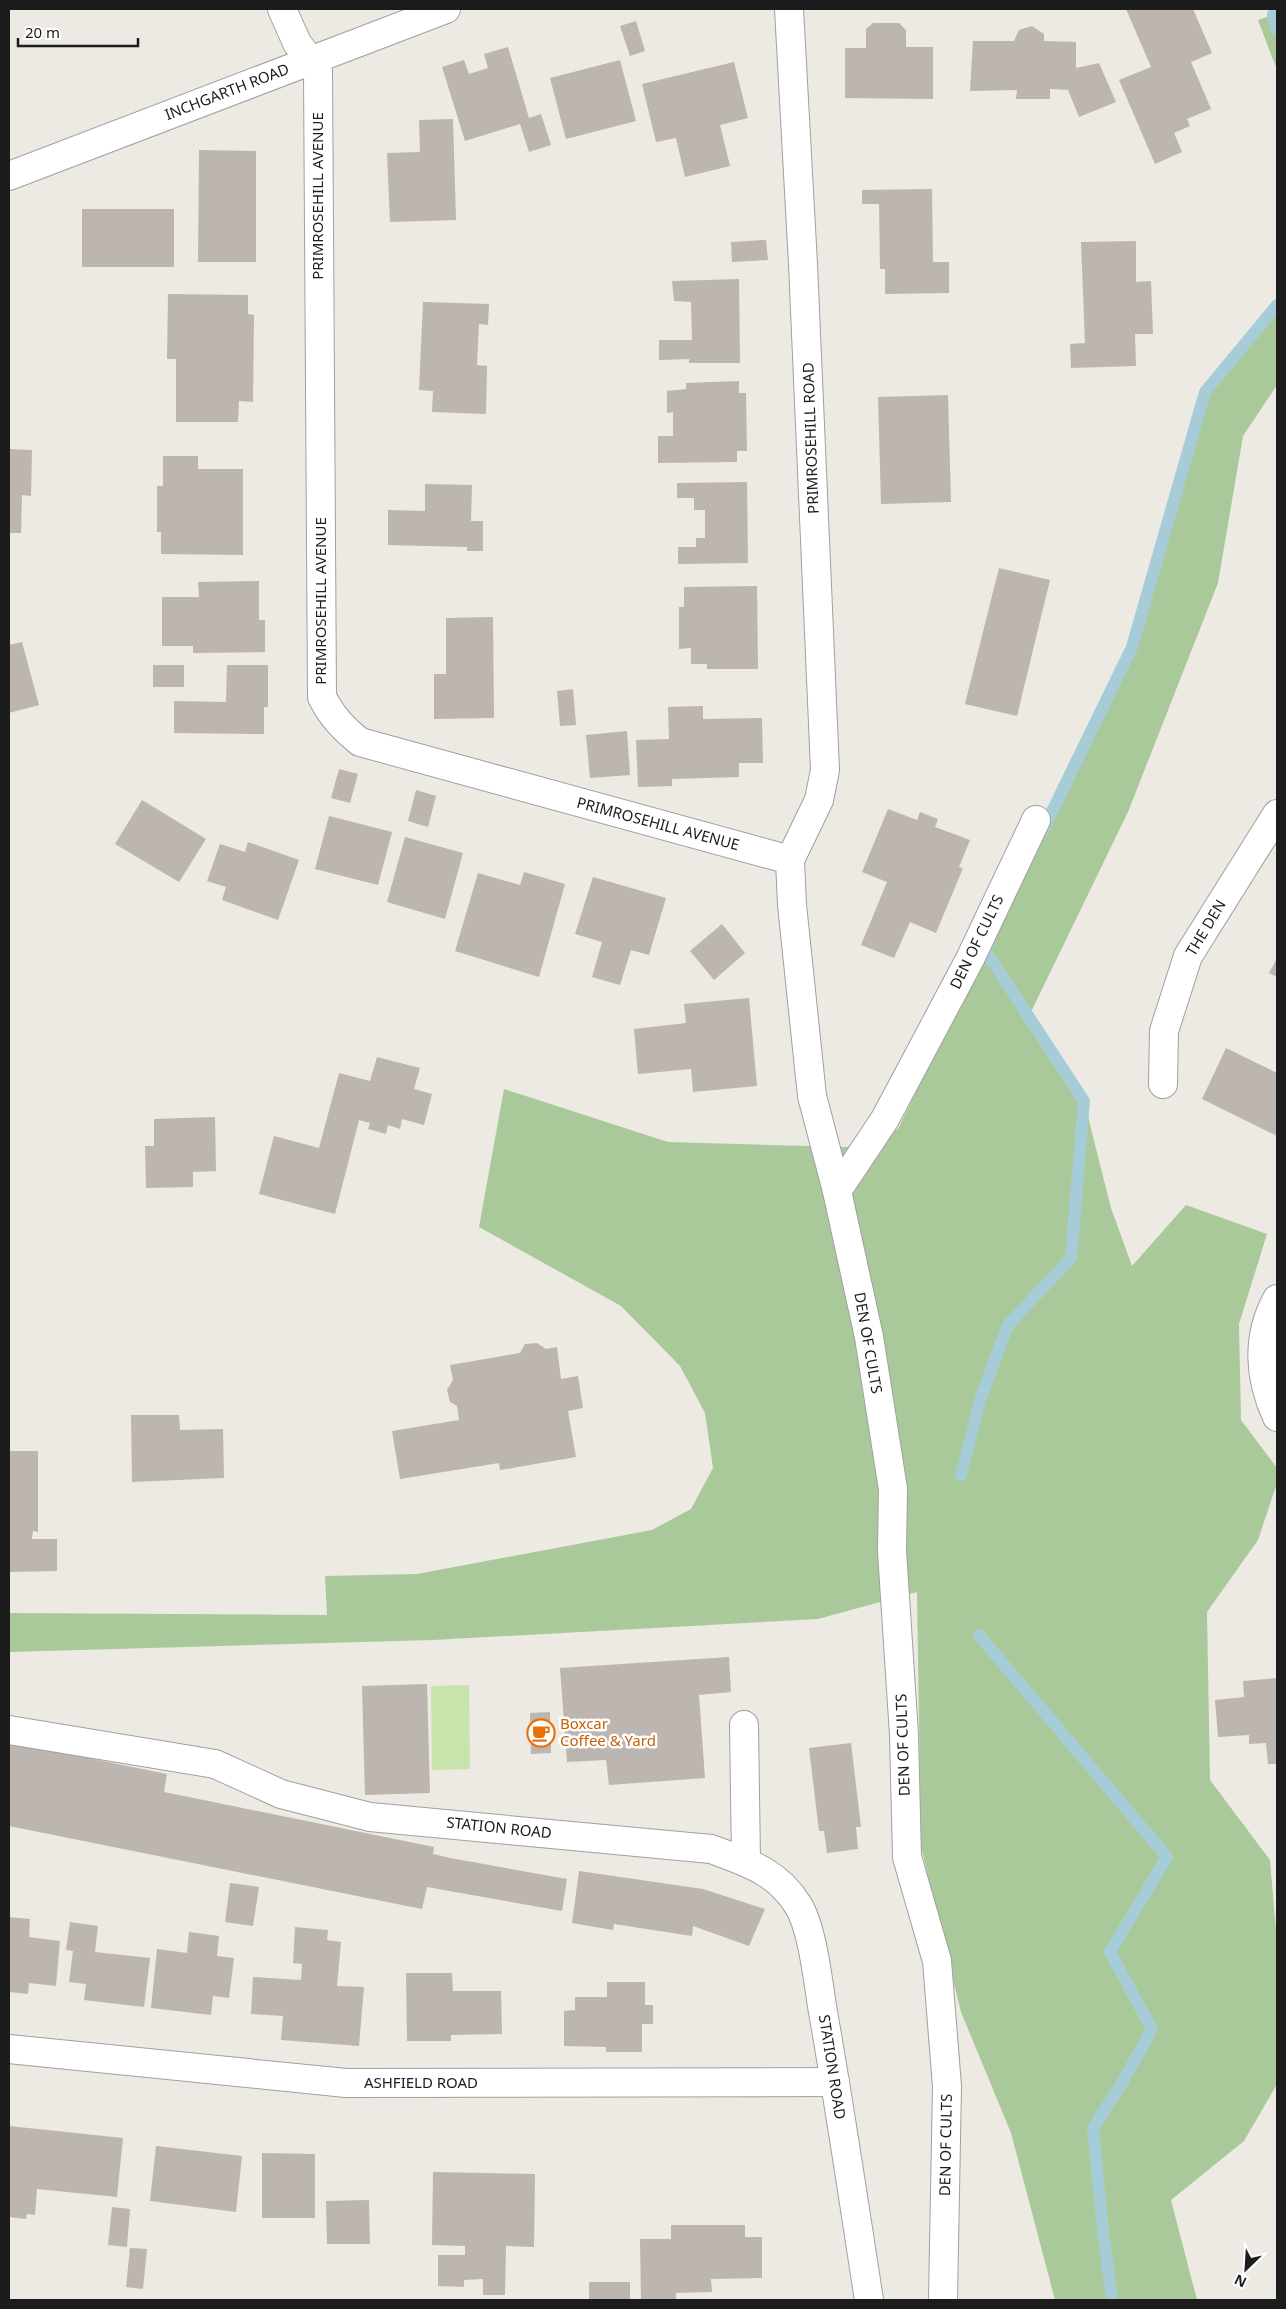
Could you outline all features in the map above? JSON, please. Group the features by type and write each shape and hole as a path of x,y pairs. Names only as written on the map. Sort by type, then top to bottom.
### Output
{"street":[{"name":"PRIMROSEHILL AVENUE","path":"282,9 297,43 318,71 322,697 330,714 360,742 790,860"},
{"name":"INCHGARTH ROAD","path":"9,176 446,9"},
{"name":"PRIMROSEHILL ROAD","path":"789,9 803,264 825,770 819,800 790,860"},
{"name":"THE DEN","path":"1163,1084 1164,1031 1188,956 1277,814"},
{"name":"DEN OF CULTS","path":"838,1191 885,1119 970,959 1036,820"},
{"name":"DEN OF CULTS","path":"790,860 792,904 812,1096 838,1191 869,1337 893,1488 892,1551 904,1734 907,1857 937,1961 947,2086 943,2300"},
{"path":"1277,1299 1261,1347 1265,1383 1277,1417"},
{"path":"744,1725 746,1861"},
{"name":"STATION ROAD","path":"9,1730 215,1764 281,1794 370,1817 429,1821 711,1850 746,1861 778,1880 799,1906 811,1942 869,2300"},
{"name":"ASHFIELD ROAD","path":"9,2049 346,2083 835,2082"}],"green space":[{"path":"1273,15 1277,18 1277,70 1258,20"},
{"path":"1277,305 1277,385 1243,436 1218,583 1128,812 1029,1016 1084,1101 1111,1208 1132,1266 1186,1205 1267,1234 1239,1324 1241,1420 1277,1468 1277,1483 1258,1540 1207,1612 1210,1780 1270,1860 1277,1943 1277,2084 1244,2141 1171,2200 1197,2300 1055,2300 1011,2133 961,2012 921,1847 917,1592 818,1619 433,1640 9,1652 9,1613 327,1615 325,1576 417,1574 652,1530 691,1509 713,1468 705,1413 680,1366 621,1306 479,1227 504,1089 668,1142 847,1147 898,1129 1132,647 1205,392"},
{"path":"469,1685 470,1769 432,1770 431,1686"}],"building":[{"path":"1126,9 1193,9 1212,53 1191,62 1211,109 1187,119 1190,126 1174,133 1182,152 1155,164 1119,80 1151,67"},
{"path":"636,21 645,51 630,56 620,26"},
{"path":"873,23 899,23 906,30 906,47 933,47 933,99 845,98 845,48 866,48 866,29"},
{"path":"1032,26 1044,34 1044,41 1076,42 1076,68 1099,63 1116,102 1079,117 1068,90 1050,89 1050,99 1016,99 1017,90 970,91 973,41 1014,41 1019,30"},
{"path":"508,47 529,118 541,114 551,145 529,152 520,124 465,141 442,67 464,60 469,74 488,68 484,54"},
{"path":"620,60 636,121 566,139 550,78"},
{"path":"734,62 748,118 720,125 730,166 685,177 676,138 656,142 642,84"},
{"path":"453,119 456,220 390,222 387,153 420,152 419,120"},
{"path":"199,150 256,151 256,262 198,262"},
{"path":"932,189 933,262 949,262 949,293 885,294 885,269 880,269 879,204 862,204 862,190"},
{"path":"82,209 174,209 174,267 82,267"},
{"path":"766,240 768,260 732,262 731,242"},
{"path":"1136,241 1136,282 1151,281 1153,334 1135,334 1136,366 1071,368 1070,344 1085,343 1081,242"},
{"path":"739,279 740,363 689,363 689,359 659,360 659,340 692,340 691,302 674,301 672,281"},
{"path":"168,294 248,295 248,314 254,315 253,402 239,401 238,422 176,422 176,359 167,359"},
{"path":"423,302 489,304 488,325 479,324 477,365 487,366 486,414 432,412 433,391 419,390"},
{"path":"739,381 739,393 746,393 747,451 737,451 737,462 658,463 658,436 673,436 673,412 667,413 667,391 686,389 686,383"},
{"path":"948,395 951,502 881,504 878,397"},
{"path":"9,449 32,450 31,496 22,495 21,533 9,533"},
{"path":"163,456 198,456 198,469 243,469 243,555 161,554 161,532 157,532 157,486 163,486"},
{"path":"747,482 748,563 678,564 678,547 696,547 696,538 705,538 705,510 694,510 694,498 677,498 677,483"},
{"path":"425,484 472,485 471,521 483,521 483,551 467,551 467,547 388,545 388,510 425,511"},
{"path":"999,568 1050,580 1017,716 965,704"},
{"path":"259,581 259,620 265,620 265,652 193,653 193,646 162,646 162,597 199,597 198,582"},
{"path":"757,586 758,669 707,669 707,664 691,664 691,648 679,649 679,607 684,607 684,587"},
{"path":"493,617 494,718 434,719 434,674 446,674 446,618"},
{"path":"22,642 39,705 9,713 9,645"},
{"path":"153,665 184,665 184,687 153,687"},
{"path":"227,665 268,665 268,707 264,707 264,734 174,733 174,701 226,702"},
{"path":"573,689 576,725 560,726 557,691"},
{"path":"703,706 703,719 762,718 763,763 739,763 739,777 672,779 672,786 638,787 636,740 669,739 668,707"},
{"path":"627,731 630,775 590,778 586,735"},
{"path":"339,769 358,774 350,803 331,798"},
{"path":"416,790 436,796 428,827 408,821"},
{"path":"142,800 206,839 179,882 115,844"},
{"path":"888,809 917,820 920,812 938,819 935,827 970,840 959,867 963,868 936,933 910,922 894,958 861,945 887,882 862,872"},
{"path":"329,816 392,832 378,885 315,869"},
{"path":"405,837 463,853 445,919 387,902"},
{"path":"248,842 299,860 278,920 222,900 226,887 207,881 220,844 245,852"},
{"path":"524,872 565,884 539,977 455,951 478,873 520,885"},
{"path":"593,877 666,898 649,955 631,950 620,985 592,977 602,942 575,934"},
{"path":"722,924 745,953 714,980 690,951"},
{"path":"1277,958 1277,977 1269,973"},
{"path":"749,998 757,1086 693,1092 691,1069 638,1074 634,1029 686,1023 684,1004"},
{"path":"1226,1048 1277,1073 1277,1136 1202,1099"},
{"path":"377,1057 420,1068 414,1089 432,1094 424,1125 402,1119 400,1129 388,1125 386,1134 368,1129 370,1123 359,1120 335,1214 259,1194 274,1136 319,1148 339,1073 370,1081"},
{"path":"215,1117 216,1171 193,1172 193,1187 146,1188 145,1146 154,1146 154,1119"},
{"path":"537,1343 546,1349 557,1347 561,1379 578,1376 583,1408 568,1411 576,1457 500,1470 499,1463 400,1479 392,1431 459,1420 457,1406 450,1402 447,1390 453,1380 450,1365 520,1353 525,1344"},
{"path":"131,1415 179,1415 180,1430 223,1429 224,1478 132,1482"},
{"path":"9,1451 38,1451 38,1532 33,1531 32,1539 57,1539 57,1571 9,1572"},
{"path":"729,1657 731,1692 699,1695 705,1778 609,1785 606,1760 567,1762 560,1668"},
{"path":"1277,1678 1277,1764 1268,1764 1266,1743 1249,1744 1249,1735 1218,1737 1215,1700 1244,1697 1243,1681"},
{"path":"427,1684 430,1793 365,1795 362,1686"},
{"name":"Boxcar Coffee & Yard","path":"550,1712 551,1753 531,1754 530,1713"},
{"path":"9,1742 167,1774 164,1792 434,1847 433,1854 450,1858 567,1879 562,1911 427,1887 422,1909 9,1826"},
{"path":"851,1743 861,1827 856,1827 858,1849 827,1853 824,1831 819,1831 809,1748"},
{"path":"579,1871 703,1889 765,1909 749,1946 693,1926 692,1936 614,1924 613,1930 572,1923"},
{"path":"230,1883 259,1887 253,1926 225,1922"},
{"path":"9,1917 30,1919 29,1937 60,1941 56,1986 29,1983 28,1994 9,1992"},
{"path":"70,1922 98,1926 95,1952 150,1958 144,2007 84,2000 86,1984 69,1982 73,1951 66,1950"},
{"path":"295,1927 328,1930 327,1940 341,1942 337,1986 364,1987 359,2046 281,2040 283,2016 251,2014 253,1977 301,1980 302,1964 293,1963"},
{"path":"189,1932 219,1936 217,1956 234,1958 229,1998 213,1996 211,2015 151,2008 157,1949 187,1953"},
{"path":"406,1973 452,1973 453,1991 501,1991 502,2034 451,2035 451,2041 407,2041"},
{"path":"607,1982 645,1982 645,2005 653,2005 653,2024 642,2024 642,2052 606,2052 606,2047 564,2046 564,2011 575,2010 575,1997 607,1997"},
{"path":"9,2126 123,2138 117,2197 37,2189 35,2215 27,2214 26,2219 9,2217"},
{"path":"156,2146 242,2156 236,2212 150,2201"},
{"path":"262,2153 315,2154 315,2218 262,2218"},
{"path":"433,2172 535,2174 534,2247 506,2246 505,2295 483,2295 483,2279 464,2280 464,2287 438,2286 438,2255 465,2255 465,2246 432,2245"},
{"path":"369,2200 370,2244 327,2244 326,2201"},
{"path":"112,2207 130,2209 127,2247 108,2245"},
{"path":"671,2225 745,2225 745,2237 762,2237 762,2278 711,2279 712,2292 676,2293 676,2300 641,2300 640,2239 671,2239"},
{"path":"130,2248 147,2249 143,2289 126,2287"},
{"path":"589,2282 630,2282 630,2300 589,2300"}],"waterway":[{"path":"1276,9 1273,15 1277,29"},
{"path":"1042,832 1132,647 1205,392 1277,305"},
{"path":"961,1475 981,1397 1008,1325 1071,1258 1084,1101 985,950 990,941"},
{"path":"979,1635 1167,1857 1110,1952 1152,2029 1122,2083 1093,2128 1112,2300"}],"place":[{"name":"Boxcar Coffee & Yard","path":"541,1733"}]}
